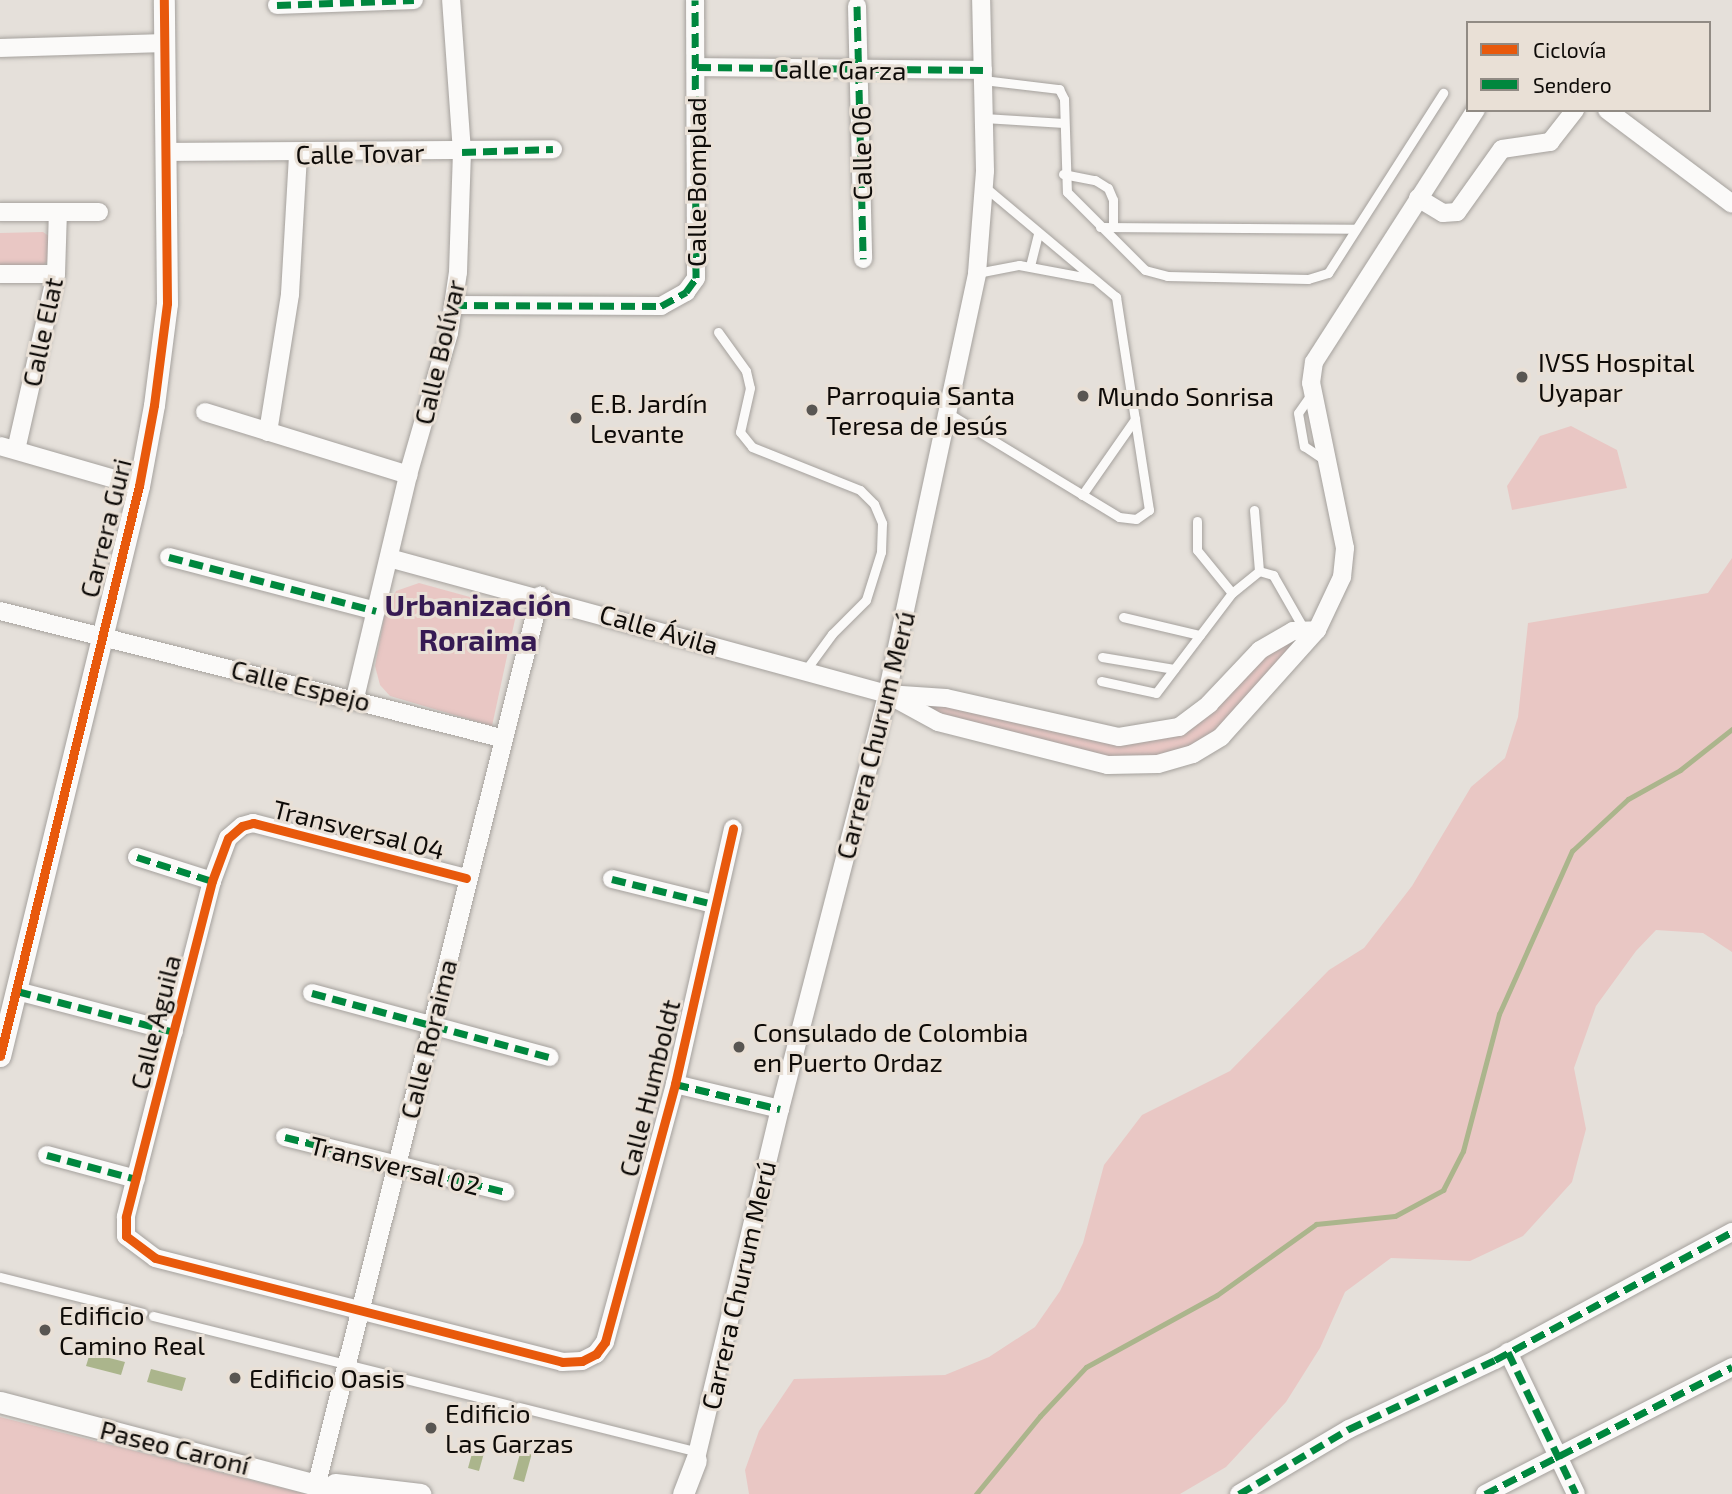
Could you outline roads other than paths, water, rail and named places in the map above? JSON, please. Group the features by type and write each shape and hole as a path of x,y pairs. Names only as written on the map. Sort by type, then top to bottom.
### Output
{"street":[{"name":"Carrera Guri","path":"0,1056 100,636 139,486 167,303 164,0"},
{"path":"277,5 414,0"},
{"name":"Calle Bolívar","path":"355,698 408,475 453,305 463,200 451,0"},
{"name":"Calle Bomplad","path":"453,305 661,306 686,292 696,278 695,0"},
{"name":"Carrera Churum Merú","path":"697,1456 780,1109 887,694 977,273 984,186 981,0"},
{"name":"Calle 06","path":"857,6 863,259"},
{"path":"0,48 165,43"},
{"name":"Calle Garza","path":"697,67 860,69 983,75"},
{"path":"887,694 938,722 1108,765 1158,765 1193,754 1222,737 1311,630 1337,591 1345,562 1313,391 1314,362 1475,112"},
{"path":"1418,198 1443,213 1457,212 1502,149 1550,142 1573,112"},
{"path":"1610,112 1732,204"},
{"name":"Calle Tovar","path":"167,152 298,155 553,149"},
{"path":"268,432 290,294 298,155"},
{"path":"0,212 99,212"},
{"name":"Calle Elat","path":"8,448 56,274 58,212"},
{"path":"0,274 56,274"},
{"path":"205,412 408,475"},
{"path":"8,448 139,486"},
{"path":"169,556 376,611"},
{"name":"Calle Ávila","path":"389,558 540,596 887,694"},
{"name":"Calle Roraima","path":"317,1483 501,738 540,596"},
{"name":"Calle Espejo","path":"0,611 355,698 501,738"},
{"path":"887,694 946,698 1100,735 1139,737 1179,727 1209,704 1260,650 1279,637 1311,630"},
{"name":"Transversal 04","path":"242,826 253,823 466,878"},
{"name":"Calle Aguila","path":"242,826 220,851 136,1179 126,1236 155,1258 359,1309"},
{"name":"Calle Humboldt","path":"359,1309 562,1362 596,1354 605,1342 675,1084 733,829"},
{"path":"137,858 212,881"},
{"path":"612,878 714,904"},
{"path":"17,991 174,1032"},
{"path":"312,993 550,1057"},
{"path":"675,1084 780,1109"},
{"name":"Transversal 02","path":"285,1137 505,1192"},
{"path":"47,1155 136,1179"},
{"path":"1239,1494 1349,1429 1508,1352 1732,1232"},
{"path":"1508,1352 1556,1458 1576,1494"},
{"path":"1485,1494 1732,1367"},
{"name":"Paseo Caroní","path":"0,1402 317,1483 350,1494"},
{"path":"685,1494 697,1456"},
{"path":"317,1483 420,1494"}],"lane":[{"path":"983,75 1059,89 1064,99 1063,174 1067,192 1154,275 1308,279 1328,273 1443,93"},
{"path":"984,118 1064,123"},
{"path":"1063,174 1095,180 1108,188 1113,200 1113,227"},
{"path":"948,413 1119,517 1136,519 1149,510 1116,297 984,186"},
{"path":"1100,226 1355,229"},
{"path":"1030,266 1038,233"},
{"path":"977,273 1030,266 1099,280"},
{"path":"718,332 746,370 750,388 740,432 751,447 860,490 874,504 882,523 881,552 866,600 832,634 805,671"},
{"path":"1082,495 1135,419"},
{"path":"1254,510 1259,571"},
{"path":"1197,522 1197,550 1232,593"},
{"path":"1259,571 1273,575 1311,630"},
{"path":"1101,681 1154,694 1232,593 1259,571"},
{"path":"1123,617 1200,635"},
{"path":"1102,657 1174,669"},
{"path":"0,1277 509,1405"},
{"path":"519,1407 697,1456"}],"waterway":[{"path":"976,1494 1040,1416 1086,1367 1217,1295 1316,1224 1395,1216 1443,1190 1463,1151 1499,1014 1572,851 1628,799 1680,770 1732,729"}],"place":[{"name":"IVSS Hospital Uyapar","path":"1522,377"},
{"name":"Mundo Sonrisa","path":"1083,396"},
{"name":"Parroquia Santa Teresa de Jesús","path":"812,410"},
{"name":"E.B. Jardín Levante","path":"576,418"},
{"name":"Consulado de Colombia en Puerto Ordaz","path":"739,1047"},
{"name":"Edificio Camino Real","path":"45,1330"},
{"name":"Edificio Oasis","path":"235,1378"},
{"name":"Edificio Las Garzas","path":"431,1428"}],"district":[{"name":"Urbanización Roraima","path":"478,621"}]}
